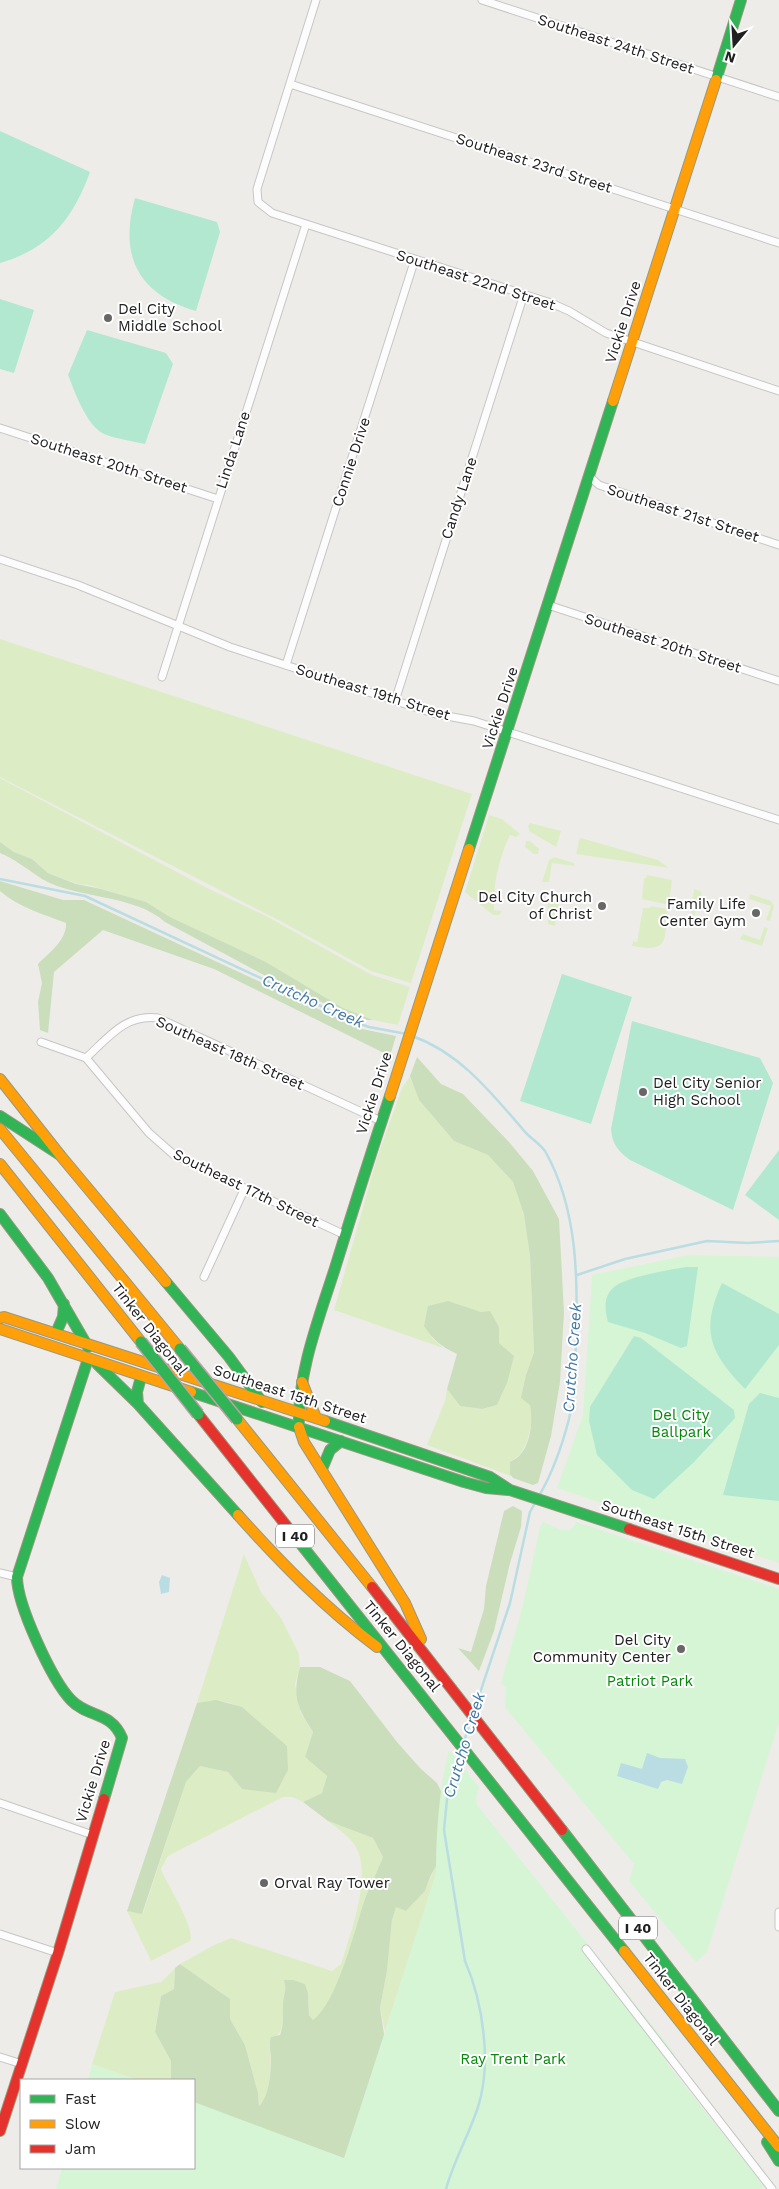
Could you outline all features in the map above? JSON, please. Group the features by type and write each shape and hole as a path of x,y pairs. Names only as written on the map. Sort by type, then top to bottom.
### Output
{"main road":[{"name":"Vickie Drive","path":"430,1658 405,1604 304,1442 297,1412 302,1380 381,1121 508,732 741,0"},
{"path":"0,1079 60,1155 229,1357 260,1399 271,1418"},
{"path":"0,1116 60,1155"},
{"name":"Tinker Diagonal","path":"0,1129 430,1658 779,2111"},
{"name":"Tinker Diagonal","path":"0,1164 779,2147"},
{"path":"0,1214 34,1257 64,1304 87,1344 92,1360 138,1404 284,1568 346,1625 391,1657"},
{"path":"56,1333 63,1316 64,1304"},
{"name":"Southeast 15th Street","path":"0,1318 4,1317 56,1333 260,1399 490,1477 510,1490"},
{"name":"Southeast 15th Street","path":"0,1329 464,1482 486,1488 510,1490 779,1579"},
{"name":"Vickie Drive","path":"0,2131 58,1953 122,1738 119,1727 109,1718 82,1708 71,1700 51,1666 19,1596 17,1576 92,1360"},
{"path":"138,1404 137,1392 141,1377"},
{"path":"302,1380 306,1396 316,1418"},
{"path":"322,1469 330,1450 341,1442"},
{"path":"404,1462 407,1450"},
{"path":"464,1482 468,1470"},
{"path":"744,2103 779,2161"}],"street":[{"path":"290,84 316,0"},
{"name":"Southeast 24th Street","path":"482,0 779,97"},
{"name":"Southeast 22nd Street","path":"290,84 256,188 258,202 272,213 524,294 560,307 598,330 632,343 779,391"},
{"name":"Southeast 23rd Street","path":"290,84 779,243"},
{"name":"Linda Lane","path":"162,677 306,224"},
{"name":"Connie Drive","path":"286,665 415,259"},
{"name":"Candy Lane","path":"395,701 524,294"},
{"name":"Southeast 20th Street","path":"0,428 218,499"},
{"name":"Southeast 21st Street","path":"589,476 599,485 779,545"},
{"name":"Southeast 19th Street","path":"0,559 78,585 230,647 436,714 474,721 779,820"},
{"name":"Southeast 20th Street","path":"548,605 779,682"},
{"name":"Southeast 18th Street","path":"86,1058 126,1022 147,1016 158,1018 381,1121"},
{"path":"41,1042 86,1058"},
{"name":"Southeast 17th Street","path":"86,1058 160,1145 174,1155 244,1190 345,1235"},
{"path":"204,1276 244,1190"},
{"path":"0,1573 17,1576"},
{"path":"0,1803 92,1835"},
{"path":"779,1912 779,1927"},
{"path":"0,1934 58,1953"},
{"path":"586,1949 772,2189"},
{"path":"0,2057 22,2064"}],"green space":[{"path":"0,131 90,172 76,204 57,230 32,249 0,263"},
{"path":"135,198 217,222 220,232 196,311 176,304 159,294 137,270 129,237"},
{"path":"0,299 34,310 14,373 0,369"},
{"path":"87,330 166,353 173,364 145,444 104,434 92,423 82,408 68,375"},
{"path":"0,639 472,794 411,983 371,971 282,922 0,777"},
{"path":"0,778 207,888 268,917 372,975 410,987 398,1025 373,1020 343,1008 266,962 170,917 146,902 88,885 78,884 48,873 32,859 14,852 0,842"},
{"path":"489,815 502,819 520,834 516,837 510,835 500,862 494,900 494,910 502,911 499,915 493,915 465,892"},
{"path":"530,823 561,831 556,847 529,831 528,826"},
{"path":"581,838 658,860 669,868 576,854"},
{"path":"526,841 530,841 539,849 538,854 534,854 525,847"},
{"path":"0,842 14,852 32,859 48,873 76,884 146,902 170,917 266,962 343,1008 373,1020 361,1020 275,981 137,906 71,890 42,879 16,861 0,853"},
{"path":"554,857 574,863 574,866 552,863 549,882 542,882 549,860"},
{"path":"647,875 672,880 669,905 642,899 644,878"},
{"path":"0,881 63,900 84,900 362,1029 396,1036 390,1056 214,969 103,930 54,972 48,1033 40,1030 38,1002 42,983 38,964 60,941 66,929 66,923 32,910 8,897 0,891"},
{"path":"694,889 702,892 693,920 699,923 699,925 690,922"},
{"path":"750,894 771,901 774,906 770,921 766,920 771,906 749,899"},
{"path":"547,900 559,902 555,926 548,924"},
{"path":"651,906 668,909 663,942 653,948 632,946 633,941 637,942 643,908 650,908"},
{"path":"764,927 768,928 762,946 740,939 743,934 760,940"},
{"path":"562,974 632,997 591,1124 520,1101"},
{"path":"632,1021 760,1058 773,1083 733,1210 630,1160 614,1143 611,1129"},
{"path":"417,1057 441,1084 463,1094 509,1142 533,1171 559,1219 564,1312 560,1382 551,1436 538,1483 533,1485 513,1478 510,1474 510,1462 524,1450 529,1438 531,1424 530,1405 521,1398 534,1352 530,1256 524,1214 513,1182 488,1155 454,1141 419,1100 410,1076"},
{"path":"410,1076 419,1100 454,1141 488,1155 513,1182 525,1214 530,1256 534,1352 526,1375 533,1417 527,1442 520,1455 510,1462 511,1476 427,1445 445,1401 447,1389 460,1406 482,1409 497,1405 507,1383 499,1343 499,1326 431,1337 443,1348 334,1310 377,1158 402,1088"},
{"path":"779,1150 779,1220 745,1195"},
{"name":"Del City Ballpark","path":"689,1255 779,1257 779,1563 557,1488 583,1415 592,1275"},
{"path":"686,1267 698,1267 687,1346 681,1348 645,1333 608,1322 606,1300 613,1288 636,1277"},
{"path":"722,1283 779,1314 779,1345 745,1389 724,1364 712,1340 710,1328 711,1315"},
{"path":"448,1301 481,1312 490,1311 499,1327 499,1343 514,1356 507,1383 497,1405 482,1409 460,1406 447,1389 457,1354 438,1343 424,1326 428,1306"},
{"path":"634,1336 641,1338 734,1410 735,1418 694,1462 654,1499 632,1490 597,1455 589,1421 590,1407"},
{"path":"760,1393 779,1398 779,1501 723,1495 749,1404"},
{"path":"513,1506 522,1511 521,1527 510,1563 494,1631 479,1671 458,1648 471,1652 484,1609 486,1586 504,1511"},
{"name":"Patriot Park","path":"543,1522 561,1530 570,1530 576,1522 779,1589 779,1722 707,1952 696,1962 629,1881 634,1864 505,1707 506,1687 501,1683 523,1605 540,1527"},
{"path":"244,1554 261,1592 281,1618 299,1654 300,1667 295,1684 301,1713 313,1732 305,1757 327,1776 322,1793 303,1802 292,1797 283,1797 168,1856 161,1869 185,1917 191,1935 190,1941 151,1961 127,1911 143,1913 186,1782 200,1766 228,1772 242,1789 262,1726 247,1712 233,1704 217,1701 197,1703"},
{"path":"300,1667 320,1667 350,1681 397,1742 421,1769 437,1783 444,1797 441,1857 425,1891 406,1911 396,1907 392,1920 387,1971 380,2008 386,2047 351,2159 234,2189 195,2127 195,2079 171,2079 171,2061 155,2032 161,1996 174,1989 175,1968 180,1964 230,1999 230,2019 245,2045 258,2093 259,2106 265,2097 269,2084 271,2065 270,2040 271,2037 280,2035 282,2026 284,1980 293,1980 305,1984 308,1994 309,2015 313,2020 322,2011 338,1981 366,1896 383,1857 373,1838 328,1821 303,1802 322,1793 327,1776 305,1757 313,1732 303,1715 296,1694"},
{"path":"216,1700 242,1707 287,1746 288,1770 276,1793 242,1789 228,1772 200,1766 186,1782 142,1914 127,1911 197,1703"},
{"name":"Ray Trent Park","path":"449,1750 479,1787 476,1796 477,1805 675,2054 666,2062 764,2186 760,2189 56,2189 62,2169 195,2169 195,2102 344,2158 436,1874 439,1811"},
{"path":"328,1821 373,1838 383,1857 366,1896 339,1980 331,1997 314,2021 309,2015 308,1994 287,1989 283,2025 269,2044 271,2068 269,2086 259,2106 258,2093 245,2045 230,2019 230,1999 180,1964 231,1938 332,1971 341,1964 358,1904 362,1871 360,1856 354,1844"},
{"path":"436,1865 436,1874 385,2031 380,2008 387,1971 392,1920 396,1906 406,1911 425,1891"},
{"path":"175,1968 174,1989 161,1996 155,2032 171,2061 171,2079 134,2079 92,2064 115,1992 161,1982"},
{"path":"92,2064 133,2079 88,2079"}],"water":[{"path":"162,1575 170,1578 169,1592 161,1594 159,1582"},
{"path":"647,1753 660,1758 685,1759 688,1767 682,1784 667,1780 661,1782 658,1789 617,1776 621,1763 642,1769"}],"waterway":[{"name":"Crutcho Creek","path":"0,879 85,896 355,1022 369,1027 407,1034"},
{"name":"Crutcho Creek","path":"412,1036 430,1043 446,1053 461,1064 488,1090 526,1133 545,1151 556,1173 564,1196 570,1220 576,1269 577,1319 574,1381 571,1410 563,1439 553,1468 539,1496"},
{"path":"577,1275 625,1259 707,1241 748,1243 779,1241"},
{"name":"Crutcho Creek","path":"475,1708 510,1603 530,1512 536,1501"},
{"name":"Crutcho Creek","path":"464,1742 471,1718"},
{"name":"Crutcho Creek","path":"446,2189 478,2107 482,2090 485,2053 481,2014 477,1995 465,1961 444,1830 448,1789 460,1751"}],"traffic: fast":[{"path":"716,80 741,0"},
{"path":"469,849 613,401"},
{"path":"299,1427 299,1407 310,1346 390,1096"},
{"path":"0,1116 60,1155"},
{"path":"0,1214 48,1278 88,1347"},
{"path":"166,1282 229,1357 262,1402"},
{"path":"56,1333 63,1317 64,1304"},
{"path":"141,1342 198,1414"},
{"path":"180,1349 237,1419"},
{"path":"88,1359 17,1577 29,1623 46,1660 63,1690 78,1706 112,1723 122,1738 104,1799"},
{"path":"97,1364 138,1404 238,1515"},
{"path":"138,1404 137,1392 141,1377"},
{"path":"191,1392 464,1482 486,1488 508,1490"},
{"path":"325,1421 490,1477 510,1490 629,1529"},
{"path":"322,1469 330,1450 341,1441"},
{"path":"300,1543 624,1951"},
{"path":"562,1830 779,2111"},
{"path":"767,2142 779,2161"}],"traffic: slow":[{"path":"613,401 716,80"},
{"path":"390,1096 469,849"},
{"path":"0,1079 60,1155 166,1282"},
{"path":"0,1129 180,1349"},
{"path":"0,1164 141,1342"},
{"path":"0,1318 4,1317 325,1421"},
{"path":"0,1329 191,1392"},
{"path":"302,1382 316,1418"},
{"path":"237,1419 372,1587"},
{"path":"299,1427 304,1442 405,1603 421,1639"},
{"path":"238,1515 304,1584 339,1617 377,1647"},
{"path":"624,1951 779,2147"}],"traffic: jam":[{"path":"198,1414 300,1543"},
{"path":"629,1529 779,1579"},
{"path":"372,1587 562,1830"},
{"path":"0,2131 58,1953 104,1799"}],"place":[{"name":"Del City Middle School","path":"108,318"},
{"name":"Del City Church of Christ","path":"602,906"},
{"name":"Family Life Center Gym","path":"756,913"},
{"name":"Del City Senior High School","path":"643,1092"},
{"name":"Del City Community Center","path":"681,1649"},
{"name":"Orval Ray Tower","path":"264,1883"}]}
